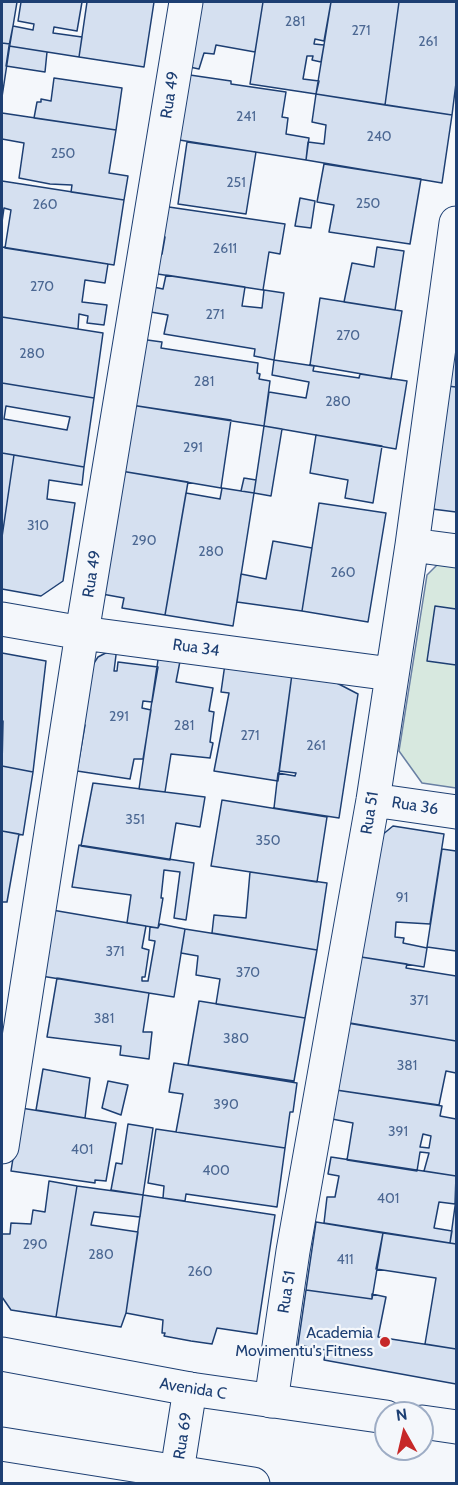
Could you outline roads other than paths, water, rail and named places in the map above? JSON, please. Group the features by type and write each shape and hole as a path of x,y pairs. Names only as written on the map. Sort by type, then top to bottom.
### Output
{"street":[{"name":"Rua 49","path":"2,1147 82,633 186,2"},
{"name":"Rua 51","path":"271,1401 293,1251 373,800 412,545 456,223"},
{"path":"412,545 456,551"},
{"name":"Rua 34","path":"2,619 82,633 391,674"},
{"name":"Rua 36","path":"373,800 456,812"},
{"name":"Avenida C","path":"2,1354 190,1389 374,1415"},
{"name":"Rua 69","path":"176,1478 190,1389"},
{"path":"434,1424 456,1427"},
{"path":"2,1444 176,1478 253,1484"}],"place":[{"name":"Academia Movimentu's Fitness","path":"385,1342"}]}
